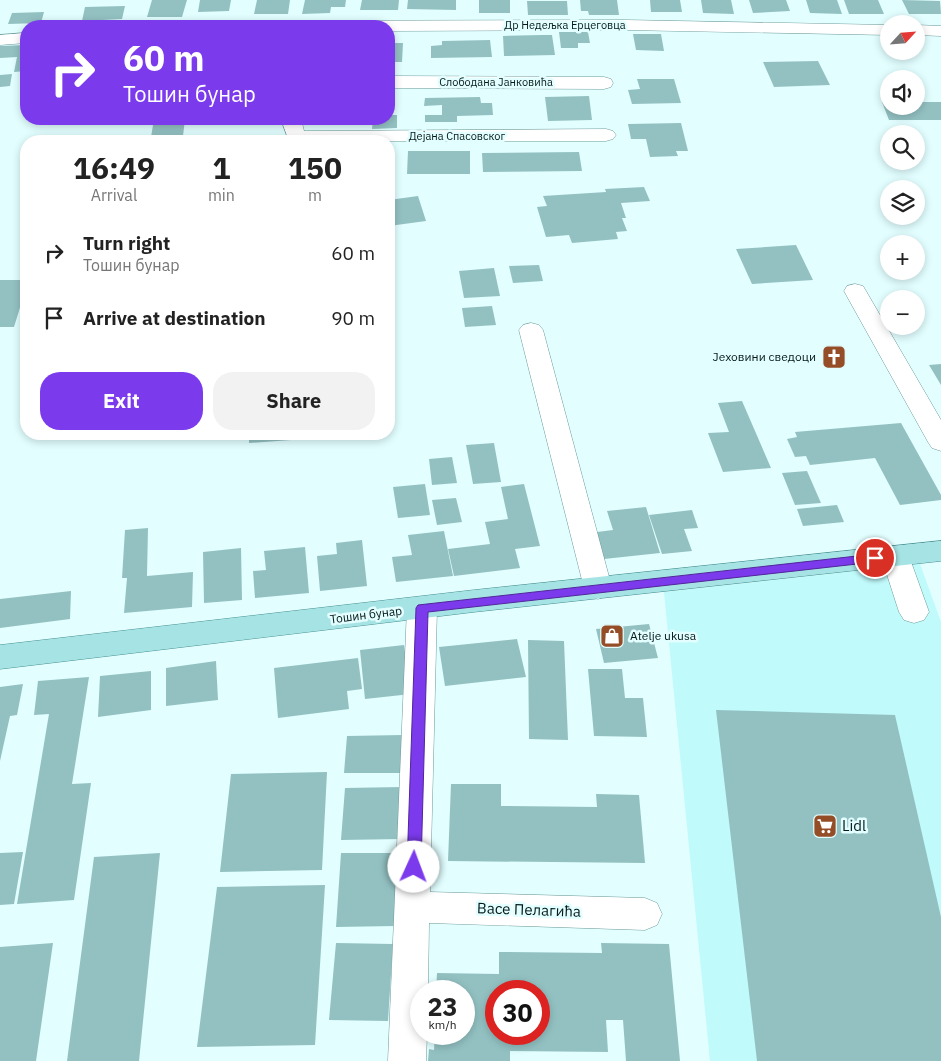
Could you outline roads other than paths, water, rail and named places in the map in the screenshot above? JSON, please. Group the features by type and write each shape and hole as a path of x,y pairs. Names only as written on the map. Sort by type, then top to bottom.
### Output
{"main road":[{"name":"Тошин бунар","path":"0,656 941,551"}],"street":[{"name":"Др Недељка Ерцеговца","path":"395,26 625,25 880,30"},
{"path":"925,30 941,31"},
{"path":"0,40 20,38"},
{"name":"Слободана Јанковића","path":"395,82 604,83"},
{"name":"Дејана Спасовског","path":"395,136 606,135"},
{"path":"854,291 941,442"},
{"path":"531,330 598,588"},
{"path":"895,556 914,612"},
{"path":"408,1061 422,608"},
{"name":"Васе Пелагића","path":"412,907 645,914"}],"place":[{"name":"Јеховини сведоци","path":"834,357"},
{"name":"Atelje ukusa","path":"612,636"},
{"name":"Lidl","path":"825,826"}]}
